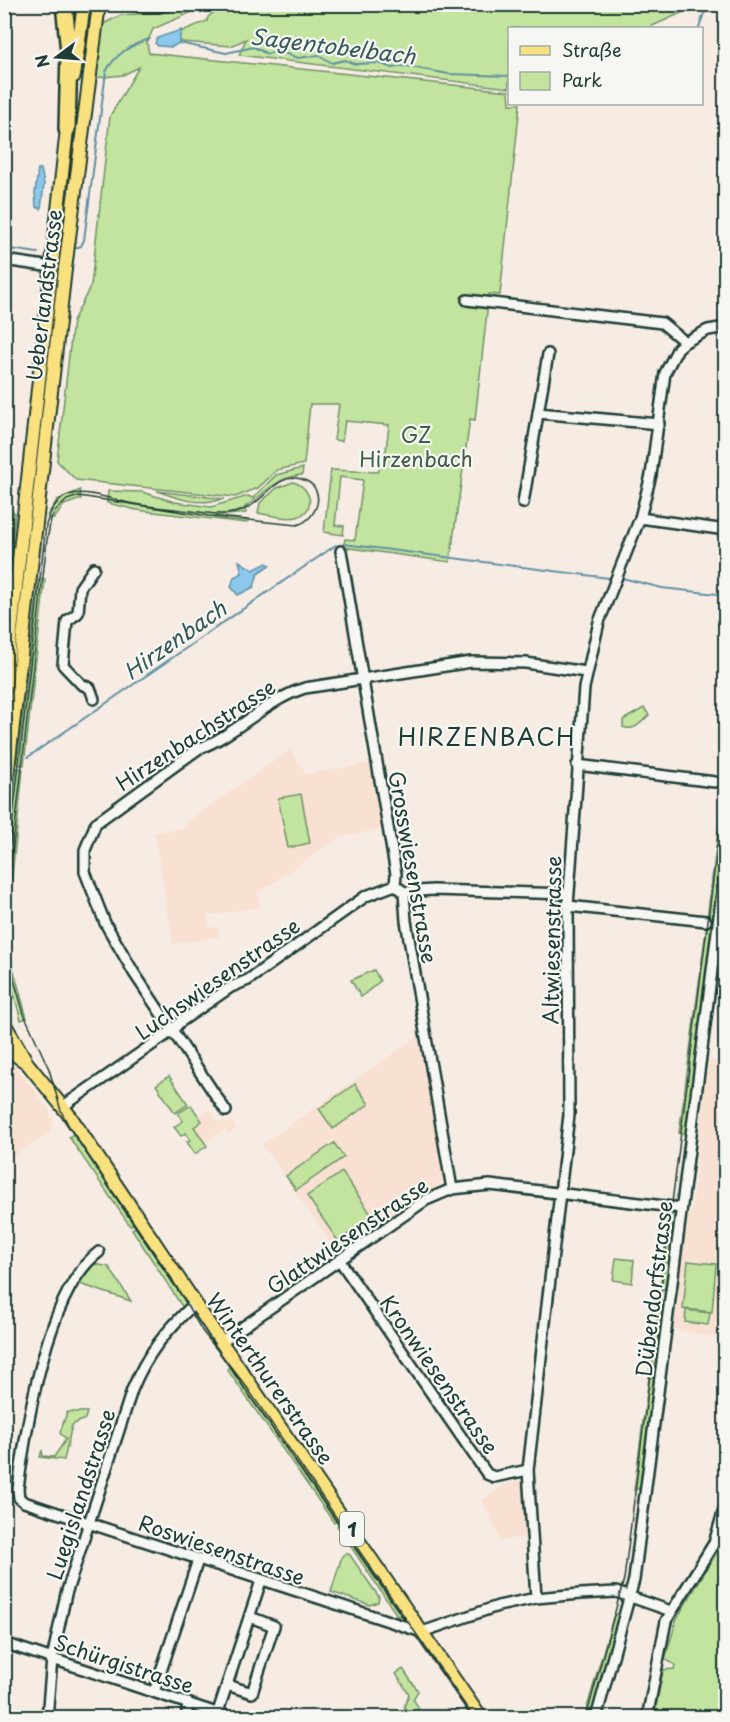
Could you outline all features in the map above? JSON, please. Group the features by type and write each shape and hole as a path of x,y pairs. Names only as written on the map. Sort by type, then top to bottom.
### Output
{"highway":[{"path":"64,4 69,45 67,129"},
{"path":"141,4 159,4"}],"main road":[{"name":"Ueberlandstrasse","path":"4,804 28,595 59,268 67,129 84,4"},
{"name":"Ueberlandstrasse","path":"4,694 12,631 10,593 99,4"},
{"path":"10,593 28,595"},
{"path":"4,618 12,631"},
{"name":"Winterthurerstrasse","path":"4,1023 27,1063 62,1107 481,1718"},
{"name":"Winterthurerstrasse","path":"4,1047 27,1063"}],"street":[{"path":"4,260 59,268"},
{"path":"466,300 662,322 685,342"},
{"name":"Altwiesenstrasse","path":"536,1598 528,1470 562,1193 569,1115 568,894 586,672 599,622 639,518 652,471 665,373 670,361 685,342 708,330 726,327"},
{"path":"523,503 548,354"},
{"path":"538,413 658,424"},
{"path":"639,518 726,530"},
{"name":"Grosswiesenstrasse","path":"341,551 396,874 395,885 403,895 452,1189"},
{"path":"94,568 80,588 78,613 67,621 63,665 81,684 90,688 94,699"},
{"name":"Hirzenbachstrasse","path":"226,1112 124,957 87,884 84,860 93,826 107,813 198,749 213,743 281,698 314,686 447,664 498,661 586,672"},
{"path":"577,765 716,782"},
{"name":"Dübendorfstrasse","path":"596,1718 631,1598 726,861"},
{"name":"Luchswiesenstrasse","path":"62,1107 172,1031 180,1022 231,987 248,980 366,896 395,885"},
{"path":"403,895 433,890 568,894"},
{"path":"568,906 706,921"},
{"name":"Glattwiesenstrasse","path":"221,1342 426,1200 452,1189 490,1185 681,1208"},
{"name":"Roswiesenstrasse","path":"99,1252 77,1272 62,1302 30,1405 18,1489 19,1498 24,1502 261,1581 422,1632"},
{"name":"Kronwiesenstrasse","path":"340,1261 487,1474 494,1477 528,1470"},
{"name":"Luegislandstrasse","path":"46,1718 52,1659 66,1594 143,1363 155,1346 195,1304"},
{"path":"647,1718 662,1637 671,1611 714,1543 726,1503"},
{"path":"154,1692 198,1560"},
{"path":"218,1712 261,1581"},
{"path":"422,1632 498,1606 536,1598 616,1592 671,1611"},
{"path":"227,1685 252,1693 256,1682 274,1626 250,1617"},
{"name":"Schürgistrasse","path":"4,1643 232,1718"},
{"path":"186,1718 188,1703"}],"shaded area":[{"path":"290,750 307,774 372,763 383,829 340,837 258,893 260,907 207,916 209,928 218,927 219,937 173,944 154,833 187,827 186,822"},
{"path":"417,1037 420,1038 444,1181 343,1251 336,1251 262,1144"},
{"path":"10,1058 49,1110 53,1122 50,1133 15,1155 5,1157 5,1059"},
{"path":"707,1061 725,1063 725,1339 673,1330 687,1220 692,1209"},
{"path":"209,1109 218,1122 223,1119 226,1123 231,1120 237,1129 229,1134 225,1129 205,1143 194,1126 201,1121 199,1117"},
{"path":"521,1481 524,1483 527,1536 501,1541 482,1500 506,1484"}],"green space":[{"path":"406,4 404,8 412,6 410,4 699,5 650,27 508,27 508,88 239,55 246,39 231,46 182,42 178,38 182,31 207,21 208,17 223,5"},
{"name":"GZ Hirzenbach","path":"181,5 208,5 153,29 147,43 149,53 508,91 508,105 520,105 500,295 489,294 475,420 470,419 450,562 343,547 345,539 355,540 363,480 340,477 335,525 344,526 343,535 324,532 331,470 378,472 386,450 389,425 345,421 342,441 334,440 339,404 310,404 304,464 277,470 258,488 235,497 76,480 57,461 73,321 91,285 110,116 139,67 123,75 95,78 103,24 121,15 170,12"},
{"path":"303,468 302,475 285,479 245,507 246,513 216,516 216,518 248,521 246,523 137,510 107,503 108,491 142,492 175,502 211,507 248,496 253,498 276,475"},
{"path":"293,482 304,488 309,498 308,509 304,514 288,518 258,513 260,503 277,488"},
{"path":"80,490 81,499 64,505 54,519 47,516 57,500"},
{"path":"157,491 224,499 198,502"},
{"path":"13,511 15,513 9,566 5,575"},
{"path":"39,579 45,579 24,765 17,764"},
{"path":"644,708 649,715 634,727 623,727 623,720"},
{"path":"17,768 23,769 7,925 11,962 5,962 5,884"},
{"path":"301,794 310,843 288,848 278,798"},
{"path":"718,831 724,834 713,920 707,919"},
{"path":"707,923 714,924 686,1134 679,1133"},
{"path":"13,968 27,1018 21,1020 7,969"},
{"path":"374,970 380,981 361,997 351,980"},
{"path":"169,1076 188,1104 175,1113 156,1085"},
{"path":"355,1084 369,1104 333,1129 319,1109"},
{"path":"191,1105 202,1121 194,1127 207,1146 195,1154 187,1142 190,1140 186,1133 181,1136 174,1127 183,1121 178,1113"},
{"path":"76,1132 135,1222 130,1226 69,1137"},
{"path":"334,1143 344,1157 296,1190 286,1176"},
{"path":"342,1172 373,1217 338,1241 307,1196"},
{"path":"669,1211 676,1217 667,1287 660,1291"},
{"path":"139,1225 187,1301 183,1308 132,1229"},
{"path":"616,1258 634,1260 632,1283 613,1280"},
{"path":"688,1261 716,1264 712,1312 683,1309"},
{"path":"95,1264 109,1267 131,1301 77,1283 82,1273"},
{"path":"660,1299 665,1305 656,1374 649,1374"},
{"path":"686,1310 710,1313 708,1325 685,1322"},
{"path":"231,1365 339,1519 334,1523 227,1369"},
{"path":"649,1377 657,1378 642,1487 634,1490"},
{"path":"67,1412 87,1412 85,1419 72,1425 64,1460 40,1457 42,1450 43,1456 54,1457 66,1439 60,1433"},
{"path":"343,1521 403,1614 398,1617 337,1526"},
{"path":"724,1546 725,1717 654,1717 663,1670 674,1669 675,1665 665,1659 677,1618 717,1552"},
{"path":"346,1553 350,1555 379,1597 378,1602 370,1605 331,1592 342,1556"},
{"path":"614,1614 622,1616 591,1717 584,1718"},
{"path":"403,1669 418,1691 413,1699 419,1708 410,1715 404,1707 409,1694 396,1674"}],"water":[{"path":"181,30 179,43 172,47 158,46 155,43 157,38"},
{"path":"38,169 41,169 44,184 41,209 36,207"},
{"path":"239,561 253,570 267,563 270,565 258,573 254,587 238,595 231,587 234,577 242,573"}],"waterway":[{"name":"Sagentobelbach","path":"699,27 704,13 721,4"},
{"name":"Sagentobelbach","path":"75,248 81,246 84,240 106,72 124,51 150,39"},
{"name":"Sagentobelbach","path":"179,43 226,53 254,47 267,54 278,51 298,58 319,55 332,63 345,60 355,64 379,63 392,68 405,66 449,74 508,76"},
{"name":"Sagentobelbach","path":"4,248 38,253"},
{"name":"Hirzenbach","path":"344,544 609,578"},
{"name":"Hirzenbach","path":"28,757 336,545"},
{"name":"Hirzenbach","path":"622,578 662,588 726,595"}],"tram line":[{"path":"4,897 46,525 52,510 60,500 80,493 148,506 227,514 247,508 286,479 301,479 309,483 315,488 317,495 315,510 305,522 297,525 209,516 79,496 67,500 57,509 51,519 47,540 8,891 7,942 14,980 24,1014 49,1069 61,1111 71,1130 172,1279 202,1331 246,1386 474,1718"},
{"path":"586,1718 624,1579 726,779"}],"district":[{"name":"HIRZENBACH","path":"487,736"}]}
